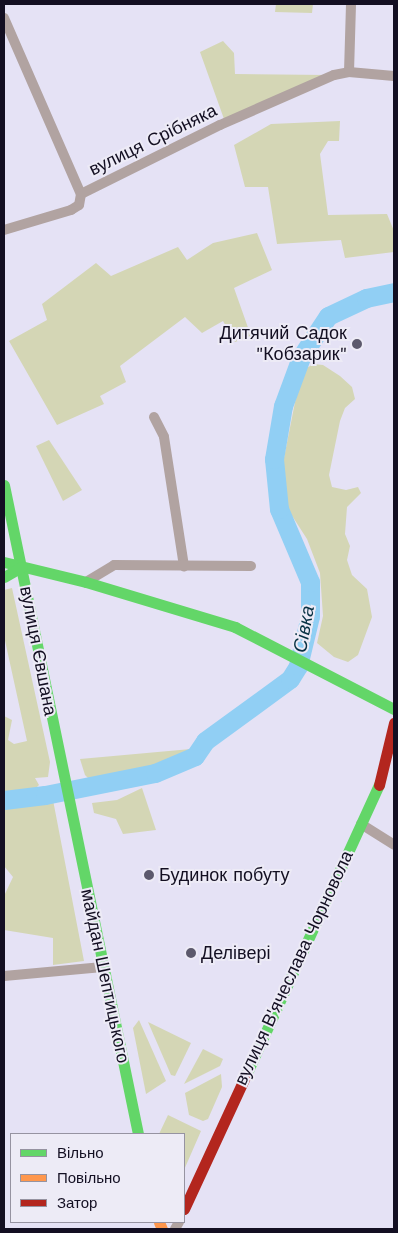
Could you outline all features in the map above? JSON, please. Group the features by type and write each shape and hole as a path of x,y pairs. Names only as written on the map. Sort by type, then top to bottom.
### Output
{"street":[{"path":"349,72 351,4"},
{"name":"вулиця Срібняка","path":"4,18 81,194 220,125 334,75 349,72 394,76"},
{"path":"4,230 71,210 79,205 81,194"},
{"path":"154,417 164,437 184,566"},
{"name":"вулиця Євшана","path":"4,484 71,817"},
{"path":"4,562 86,582 235,628 284,651 394,709"},
{"path":"86,582 114,565 251,566"},
{"path":"4,577 21,567"},
{"name":"вулиця В'ячеслава Чорновола","path":"185,1207 379,786 394,723"},
{"name":"майдан Шептицького","path":"71,817 138,1133"},
{"path":"361,824 394,845"},
{"path":"4,976 103,967"}],"green space":[{"path":"276,4 313,4 312,13 275,12"},
{"path":"223,41 234,53 235,74 328,75 224,119 200,52"},
{"path":"340,121 339,141 328,141 320,154 328,215 387,214 394,231 394,252 345,258 341,240 277,244 268,187 245,187 234,145 271,124"},
{"path":"257,233 272,270 234,288 251,336 235,342 223,321 202,333 185,317 120,366 126,382 100,396 104,404 57,425 9,341 47,320 42,304 96,263 111,276 178,247 187,260 213,243"},
{"path":"313,364 323,365 340,376 352,387 355,399 345,408 340,421 329,475 332,487 346,490 358,487 361,493 347,507 345,534 350,546 347,560 352,575 367,589 372,617 358,655 348,662 334,657 317,643 323,616 320,573 307,539 289,511 285,497 282,468 298,387 307,368"},
{"path":"49,440 82,490 63,501 36,446"},
{"path":"12,588 50,762 48,777 35,778 39,785 31,793 4,794 4,716 12,720 8,740 14,744 27,741 4,636 4,590"},
{"path":"191,749 183,757 144,772 92,782 85,775 80,759"},
{"path":"142,788 156,830 123,834 116,819 94,813 92,803 117,800"},
{"path":"53,800 84,961 53,965 53,938 4,930 4,896 13,877 4,866 4,807"},
{"path":"139,1020 166,1081 146,1094 133,1028"},
{"path":"148,1022 191,1043 175,1076 171,1075"},
{"path":"203,1049 223,1059 220,1066 184,1084"},
{"path":"221,1074 222,1087 208,1119 203,1121 189,1115 185,1093"},
{"path":"168,1115 201,1131 185,1168 185,1133 159,1133"}],"waterway":[{"name":"Сівка","path":"4,800 45,795 155,773 195,756 205,741 290,679 298,666 310,616 310,582 279,509 274,459 283,406 301,357 328,316 366,298 394,292"}],"traffic: fast":[{"path":"4,485 138,1133"},
{"path":"4,562 86,582 235,627 394,709"},
{"path":"4,577 21,567"},
{"path":"246,1075 379,785"}],"traffic: slow":[{"path":"159,1223 162,1229"}],"traffic: jam":[{"path":"379,785 394,723"},
{"path":"185,1207 246,1075"}],"place":[{"name":"Дитячий Садок \"Кобзарик\"","path":"357,344"},
{"name":"Будинок побуту","path":"149,875"},
{"name":"Делівері","path":"191,953"}]}
